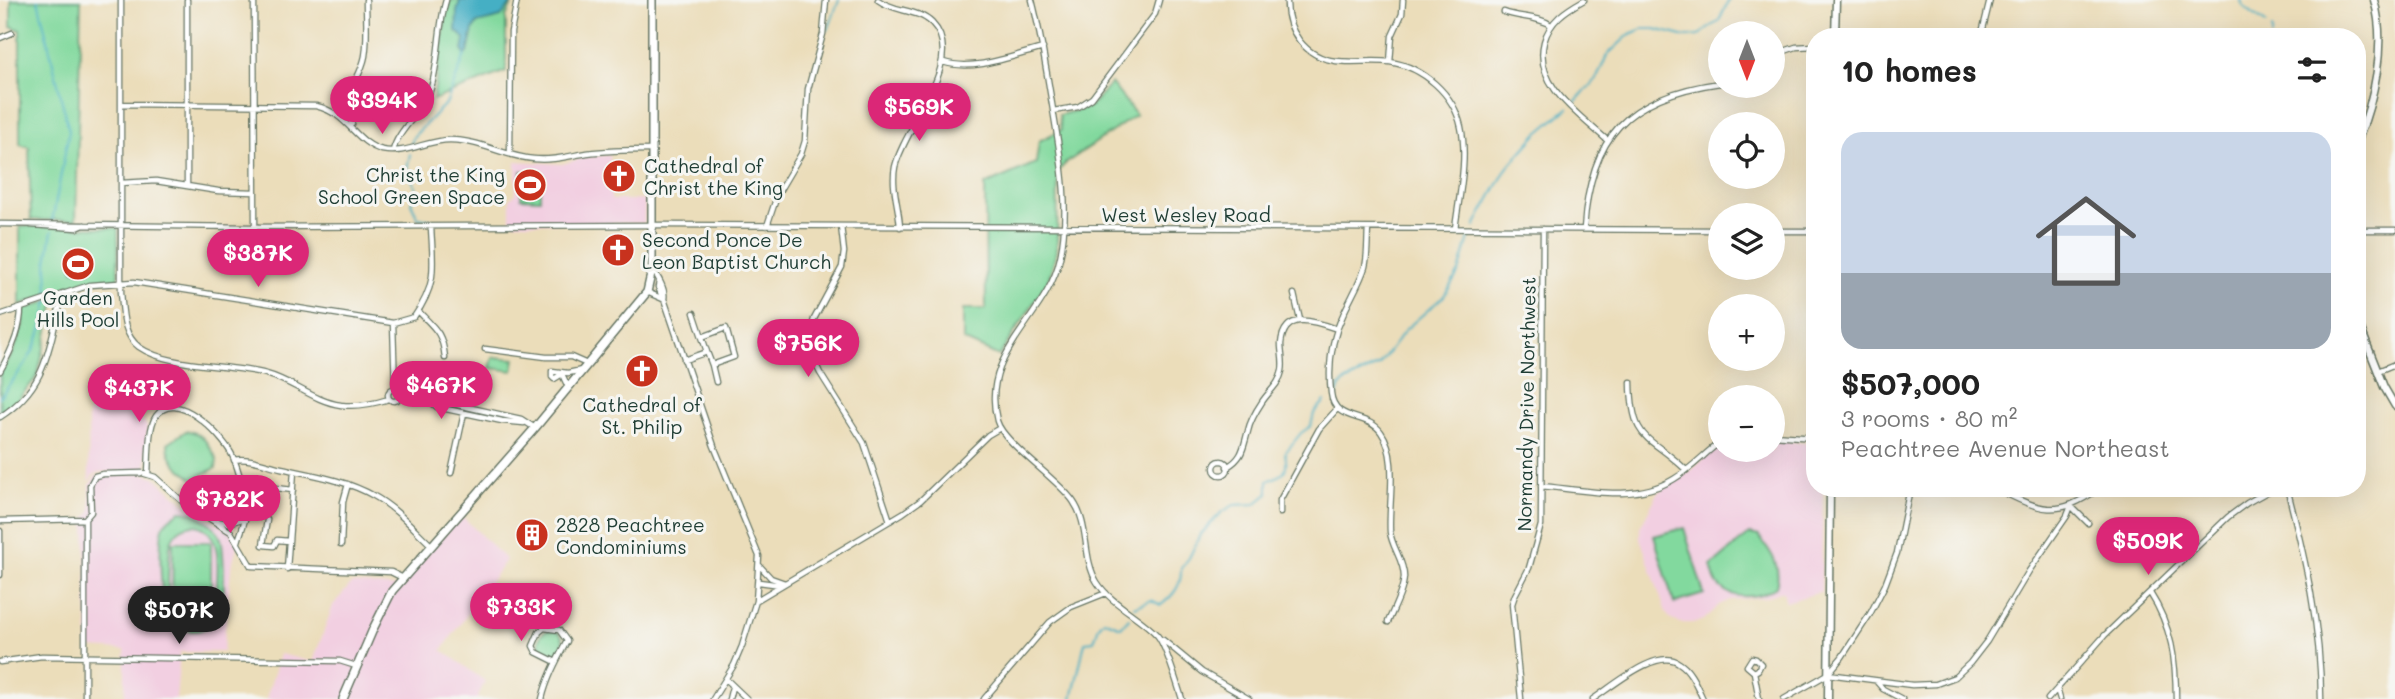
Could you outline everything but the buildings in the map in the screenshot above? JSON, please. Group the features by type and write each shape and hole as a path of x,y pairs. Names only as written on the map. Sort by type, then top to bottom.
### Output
{"highway":[{"path":"343,699 387,600 403,578 509,458 648,292 652,266 652,0"}],"main road":[{"path":"1835,28 1836,0"},
{"path":"2366,114 2378,51 2379,25 2374,0"},
{"path":"2366,341 2395,406"},
{"path":"1828,699 1830,497"}],"street":[{"path":"121,0 121,282 127,331 135,343 147,351 196,363 265,374 333,403 353,405 389,399 394,402 400,397"},
{"path":"187,0 187,185"},
{"path":"254,0 255,227"},
{"path":"354,130 348,116 347,103 366,52 366,0"},
{"path":"393,151 394,145 418,113 429,92 446,0"},
{"path":"510,154 511,32 517,0"},
{"path":"767,226 778,193 801,154 805,141 808,89 822,39 826,0"},
{"path":"878,0 887,6 920,15 931,22 943,41 943,62 895,165 894,186 900,226"},
{"path":"1032,0 1043,48 1063,173 1061,255 1052,283 1036,311 1007,350 999,368 995,393 996,417 1000,428 1075,504 1082,519 1093,572 1106,593 1202,672 1249,699"},
{"path":"1053,111 1078,107 1092,98 1155,14 1159,0"},
{"path":"1287,0 1289,20 1294,33 1317,55 1340,61 1390,62 1411,68 1430,79 1446,95 1458,116 1464,151 1455,229"},
{"path":"1390,62 1392,36 1402,14 1404,0"},
{"path":"1584,0 1564,11 1551,25 1545,38 1543,65 1548,78 1563,99 1608,141"},
{"path":"1983,28 1990,0"},
{"path":"1504,12 1542,20 1551,25"},
{"path":"0,38 12,33"},
{"path":"1785,51 1806,46"},
{"path":"943,62 972,65 1043,48"},
{"path":"1584,229 1590,180 1598,157 1629,116 1646,104 1671,93 1708,85"},
{"path":"121,104 322,107 339,116 372,146 393,151 454,140 545,160 603,151 652,150"},
{"path":"121,183 156,181 218,191 255,192"},
{"name":"West Wesley Road","path":"0,224 77,228 85,224 255,227 900,226 1708,230"},
{"path":"841,226 844,252 842,267 814,319 808,337 808,348 820,373 864,443 890,521"},
{"path":"0,315 90,285 134,282 393,323 414,317 432,282 431,227"},
{"path":"1367,229 1364,269 1337,329 1332,349 1331,396 1337,409 1344,415 1363,419 1375,426 1390,449 1391,533 1402,561 1404,575 1402,589 1388,622"},
{"name":"Normandy Drive Northwest","path":"1521,699 1512,604 1529,568 1539,536 1543,229"},
{"path":"2366,230 2395,230"},
{"path":"1785,231 1806,231"},
{"path":"652,266 665,295 664,299 714,446 759,556 756,601 742,646 713,699"},
{"path":"648,292 664,299"},
{"path":"0,417 23,398 39,377 45,364 63,293"},
{"path":"1294,294 1300,320"},
{"path":"0,371 14,344 21,308"},
{"path":"420,313 440,332 444,341 445,358"},
{"path":"694,313 716,382"},
{"path":"1227,467 1241,455 1251,422 1280,378 1284,334 1292,324 1300,320 1311,320 1337,329"},
{"path":"393,323 395,389"},
{"path":"702,337 726,328 734,357 712,365"},
{"path":"485,349 583,361 585,367 568,373 552,370 552,377 557,378 562,374 568,387"},
{"path":"684,360 707,352"},
{"path":"2378,372 2395,364"},
{"path":"1631,382 1632,411 1640,431 1686,471"},
{"path":"389,399 389,392 395,389"},
{"path":"395,389 400,392 400,397"},
{"path":"400,397 432,403 440,401 504,415 521,419 534,428"},
{"path":"432,403 437,407 481,417 524,423"},
{"path":"148,474 152,422 159,412 173,407 183,409 205,423 228,448 234,460 246,506 238,542"},
{"path":"1280,513 1280,500 1319,429 1337,409"},
{"path":"481,417 482,410"},
{"path":"451,473 464,413"},
{"path":"502,421 504,415"},
{"path":"756,601 890,521 920,500 988,435 1000,428"},
{"path":"1785,436 1806,437"},
{"path":"1541,486 1636,492 1662,485 1686,471 1708,452"},
{"path":"234,460 244,460 348,485 376,497 432,546"},
{"path":"287,569 294,471"},
{"path":"85,699 85,519 91,512 90,485 96,476 148,474 164,484 183,502 231,532 251,566 391,572 403,578"},
{"path":"341,545 348,485"},
{"path":"268,502 265,491 267,487 293,491"},
{"path":"1784,699 1828,674 1863,625 1885,585 1897,553 1908,497"},
{"path":"2015,497 2037,507 2052,509 2071,506 2086,497"},
{"path":"2048,699 2105,635 2237,510 2259,497"},
{"path":"2289,497 2314,601 2320,652 2321,699"},
{"path":"1828,674 1930,685 1946,681 1961,672 1982,649 1998,625 2023,580 2071,506"},
{"path":"2071,506 2088,523"},
{"path":"213,520 229,523 245,518"},
{"path":"0,521 85,519"},
{"path":"267,520 263,545 274,546 277,540 289,541"},
{"path":"0,531 0,575"},
{"path":"760,565 771,578 782,585"},
{"path":"758,584 782,585"},
{"path":"984,699 1050,622 1071,607 1106,593"},
{"path":"2150,593 2163,615 2175,653 2176,699"},
{"path":"542,699 545,686 567,641 566,636 559,630 544,628 539,632 533,646 536,652 556,662"},
{"path":"1160,637 1182,699"},
{"path":"0,662 30,657 85,657 340,662 356,666"},
{"path":"1593,699 1646,663 1666,659 1676,660 1686,669 1703,699"},
{"path":"1754,672 1759,699"},
{"path":"726,679 747,699"},
{"path":"1877,681 1883,689 1902,699"},
{"path":"729,699 732,686"},
{"path":"2057,689 2060,699"}],"shaded area":[{"path":"610,155 611,200 645,200 644,223 510,223 510,198 516,194 516,161 562,164 587,157"},
{"path":"96,374 117,377 147,426 146,472 100,472 93,475 89,481 88,415"},
{"path":"1785,441 1806,443 1806,497 1823,497 1821,592 1786,602 1783,591 1766,597 1730,600 1696,623 1671,620 1666,613 1640,538 1640,527 1659,491 1693,469 1708,455 1708,462 1785,462"},
{"path":"142,473 155,477 183,502 231,532 238,542 231,568 223,652 180,652 176,699 125,699 125,650 88,648 85,519 91,512 90,485 95,476"},
{"path":"461,515 506,560 442,650 485,681 477,699 266,699 280,654 313,662 333,605 352,583 399,587"}],"green space":[{"path":"11,0 81,0 76,220 31,220 29,147 20,144 20,30 11,26"},
{"path":"451,0 514,0 506,17 506,71 433,100 446,16"},
{"path":"1111,83 1136,115 1058,171 1057,250 1048,281 999,356 963,340 963,309 986,309 985,185 1036,163 1039,141 1061,130 1059,115 1090,107"},
{"name":"Christ the King School Green Space","path":"521,171 540,171 540,199 521,198"},
{"path":"20,226 118,228 118,279 83,282 20,305"},
{"path":"56,298 37,377 15,403 0,412 0,372 13,353 23,325 23,310"},
{"path":"493,357 515,359 513,371 490,368"},
{"path":"186,431 201,436 217,459 216,468 193,479 176,464 168,443"},
{"path":"180,511 193,513 206,520 216,530 222,542 224,581 220,608 207,627 195,631 179,628 173,623 165,610 163,599 162,532 165,523","holes":["197,525 206,530 216,547 216,602 209,617 202,622 187,624 174,616 170,607 170,546 173,537 183,528"]},
{"path":"1684,528 1704,594 1674,603 1654,536"},
{"path":"1750,534 1759,536 1774,560 1778,572 1776,587 1753,596 1729,593 1717,583 1711,566"},
{"path":"173,542 211,542 211,608 172,608"},
{"path":"551,630 562,637 563,642 556,653 551,654 540,647 539,642 546,631"}],"water":[{"path":"460,0 514,0 501,17 477,23 468,53 465,55 465,39 456,31"},
{"name":"Garden Hills Pool","path":"73,249 88,249 88,258 83,259 83,270 73,270"}],"waterway":[{"path":"38,0 69,131 52,222"},
{"path":"828,30 839,0"},
{"path":"1573,104 1597,78 1607,55 1630,34 1642,29 1655,29 1686,37 1698,36 1719,21 1729,0"},
{"path":"2241,0 2243,6 2267,24"},
{"path":"410,146 414,136 447,102 465,55"},
{"path":"1475,226 1507,168 1537,134 1568,108"},
{"path":"410,154 407,169 417,190 411,203 418,218 436,223"},
{"path":"48,295 47,262 52,231"},
{"path":"1336,397 1340,386 1345,382 1379,365 1406,329 1444,296 1459,272 1470,235"},
{"path":"0,397 32,353 42,329 48,300"},
{"path":"1134,607 1151,600 1161,605 1166,601 1176,589 1181,568 1200,535 1222,512 1234,505 1255,504 1268,494 1268,481 1286,468 1285,453 1301,433 1311,426 1314,413 1325,401"},
{"path":"1072,699 1085,642 1094,641 1104,620 1121,627 1129,618"}],"place":[{"name":"Cathedral of Christ the King","path":"619,176"},
{"name":"Christ the King School Green Space","path":"530,185"},
{"name":"Second Ponce De Leon Baptist Church","path":"618,250"},
{"name":"Garden Hills Pool","path":"78,264"},
{"name":"Cathedral of St. Philip","path":"642,371"},
{"name":"2828 Peachtree Condominiums","path":"532,535"}]}
